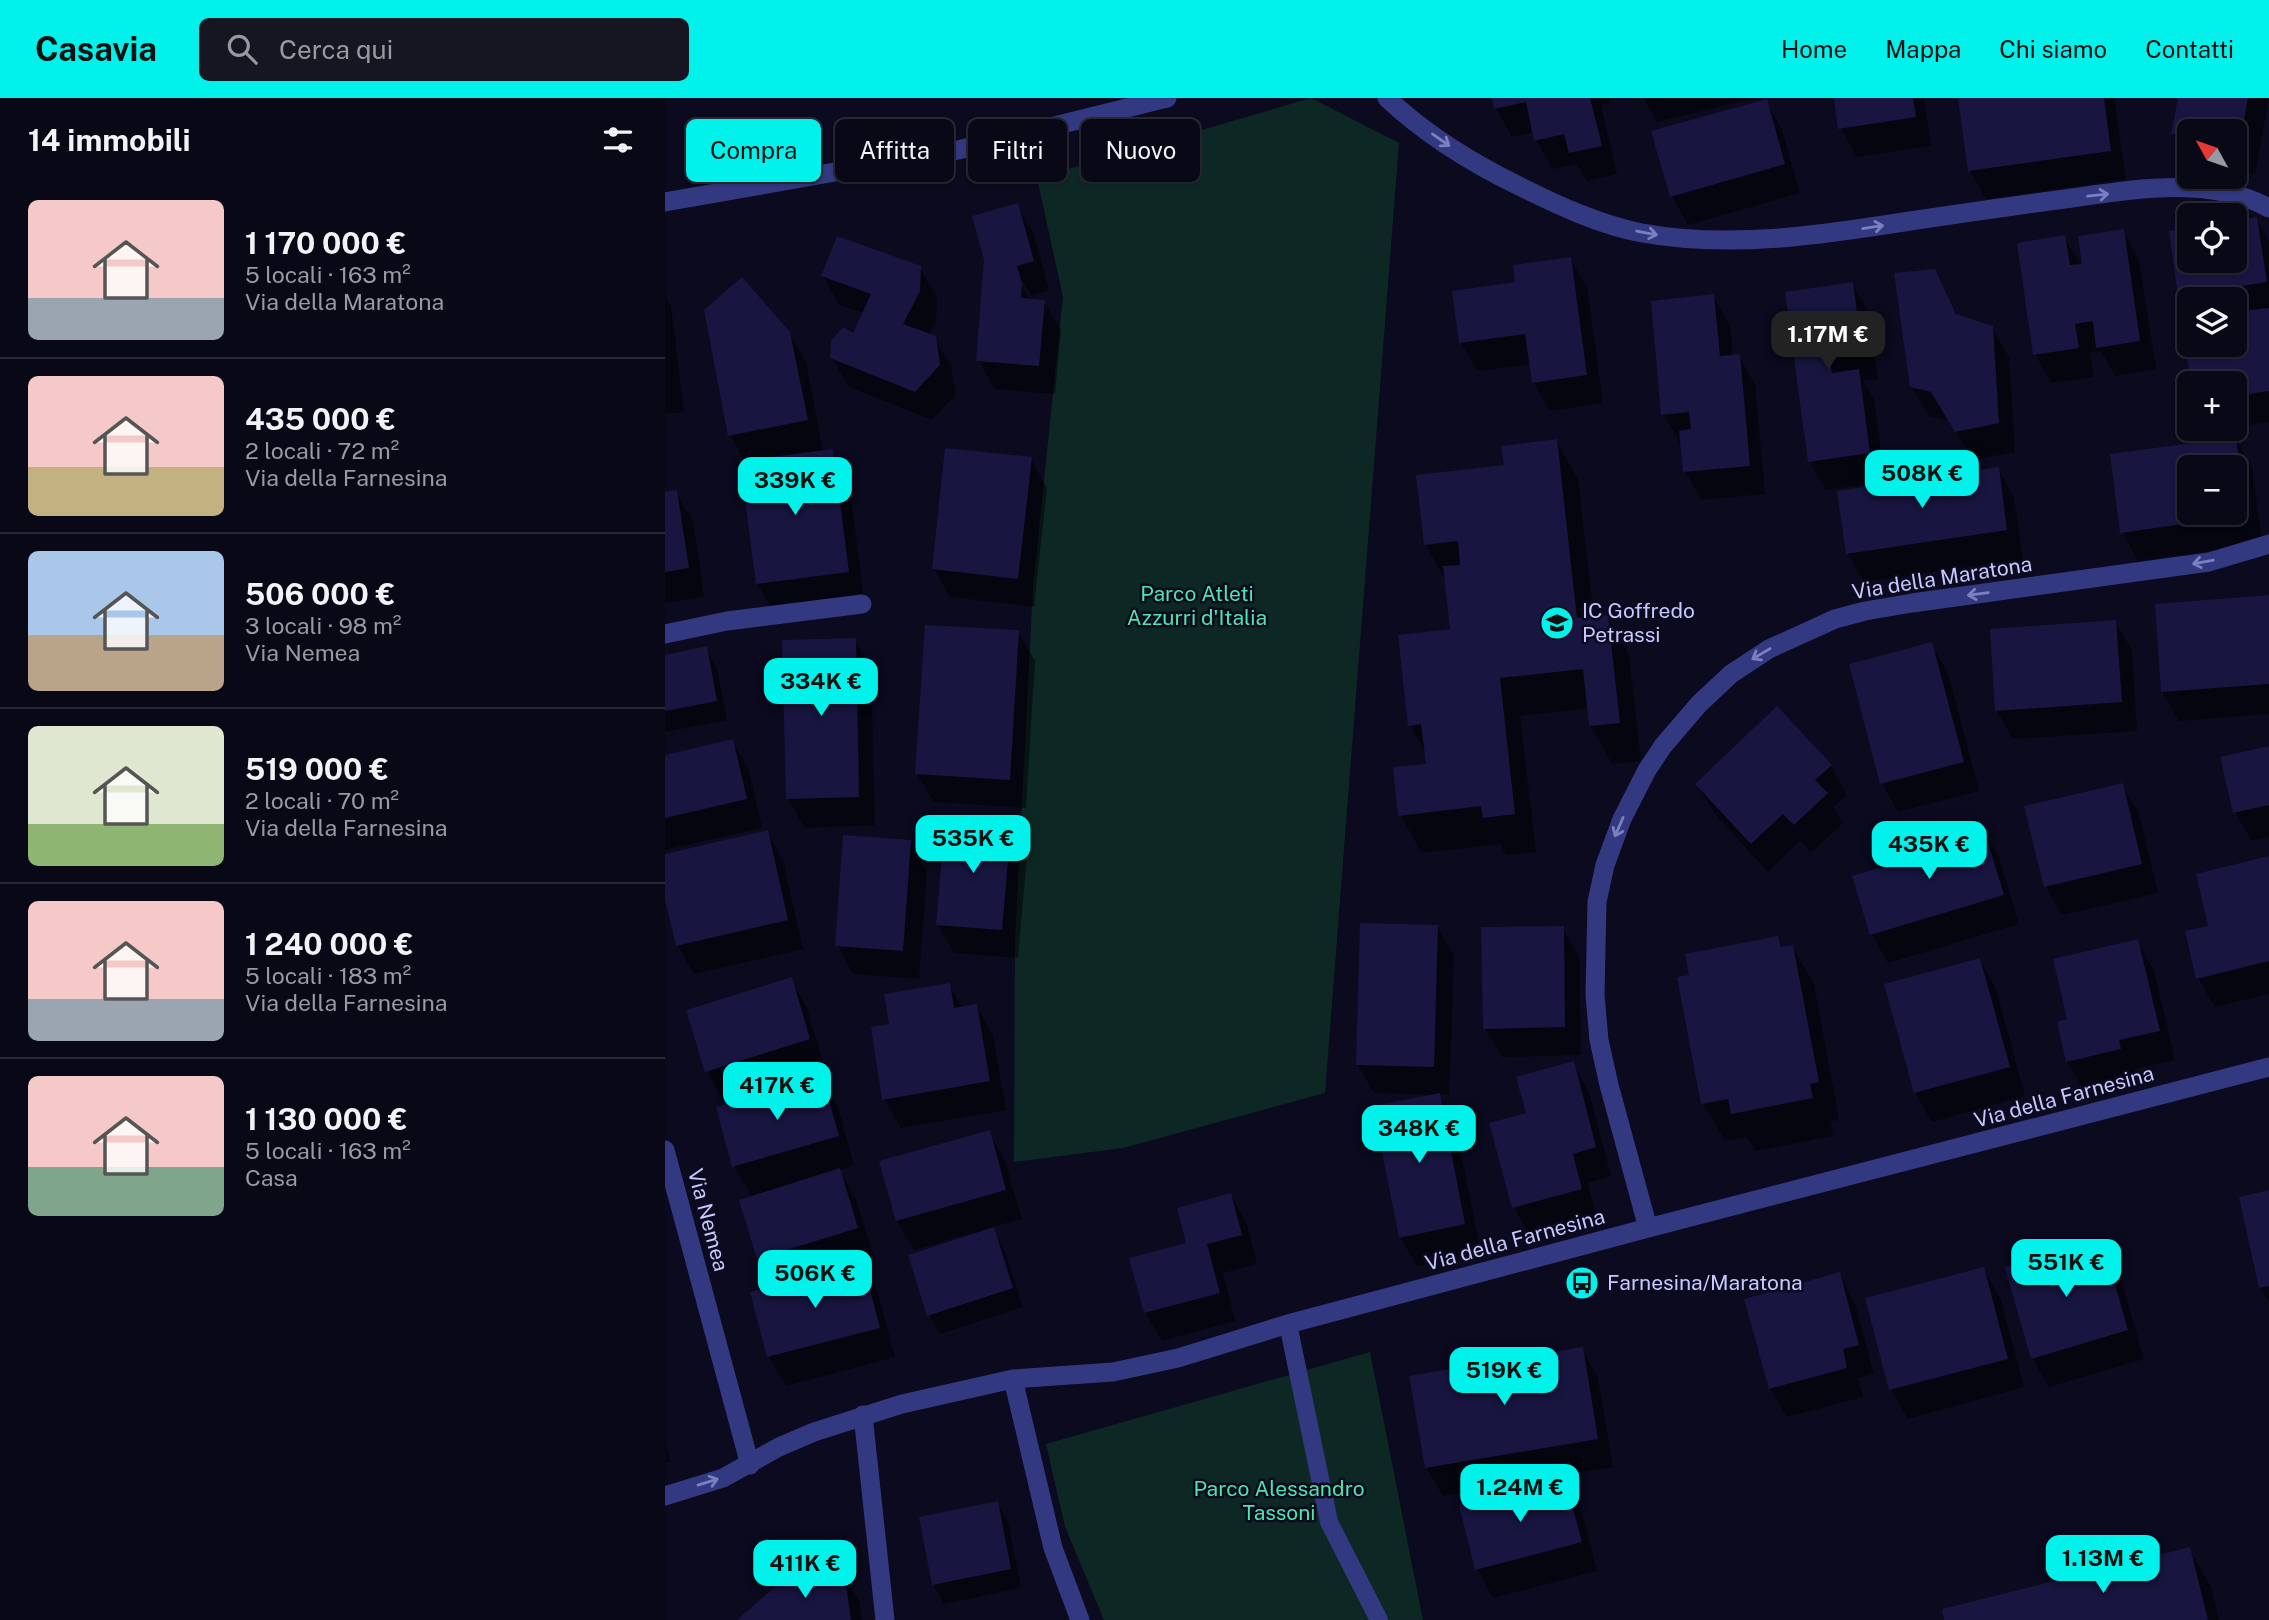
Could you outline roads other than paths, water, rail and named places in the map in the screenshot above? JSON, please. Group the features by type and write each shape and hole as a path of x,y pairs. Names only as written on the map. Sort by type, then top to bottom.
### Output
{"street":[{"path":"665,202 954,151 1167,98"},
{"path":"1387,98 1451,147 1520,186 1592,218 1639,232 1671,237 1722,239 1805,236 2081,197 2167,188 2203,188 2233,193 2269,208"},
{"name":"Via della Maratona","path":"1648,1228 1599,1040 1595,995 1596,915 1605,865 1622,819 1647,770 1680,723 1716,687 1741,667 1779,644 1835,619 1912,603 2209,562 2269,544"},
{"path":"665,634 727,621 862,604"},
{"name":"Via della Farnesina","path":"750,1465 779,1447 814,1432 939,1394 1013,1379 1123,1370 1178,1357 1288,1324 1648,1228 2269,1067"},
{"name":"Via Nemea","path":"665,1150 750,1465"},
{"path":"1013,1379 1053,1548 1080,1620"},
{"path":"863,1415 885,1620"},
{"path":"665,1496 723,1478 750,1465"}],"lane":[{"path":"1288,1324 1329,1522 1379,1620"}],"place":[{"name":"IC Goffredo Petrassi","path":"1557,623"},
{"name":"Farnesina/Maratona","path":"1582,1283"}],"park label":[{"name":"Parco Atleti Azzurri d'Italia","path":"1197,606"},
{"name":"Parco Alessandro Tassoni","path":"1279,1501"}]}
